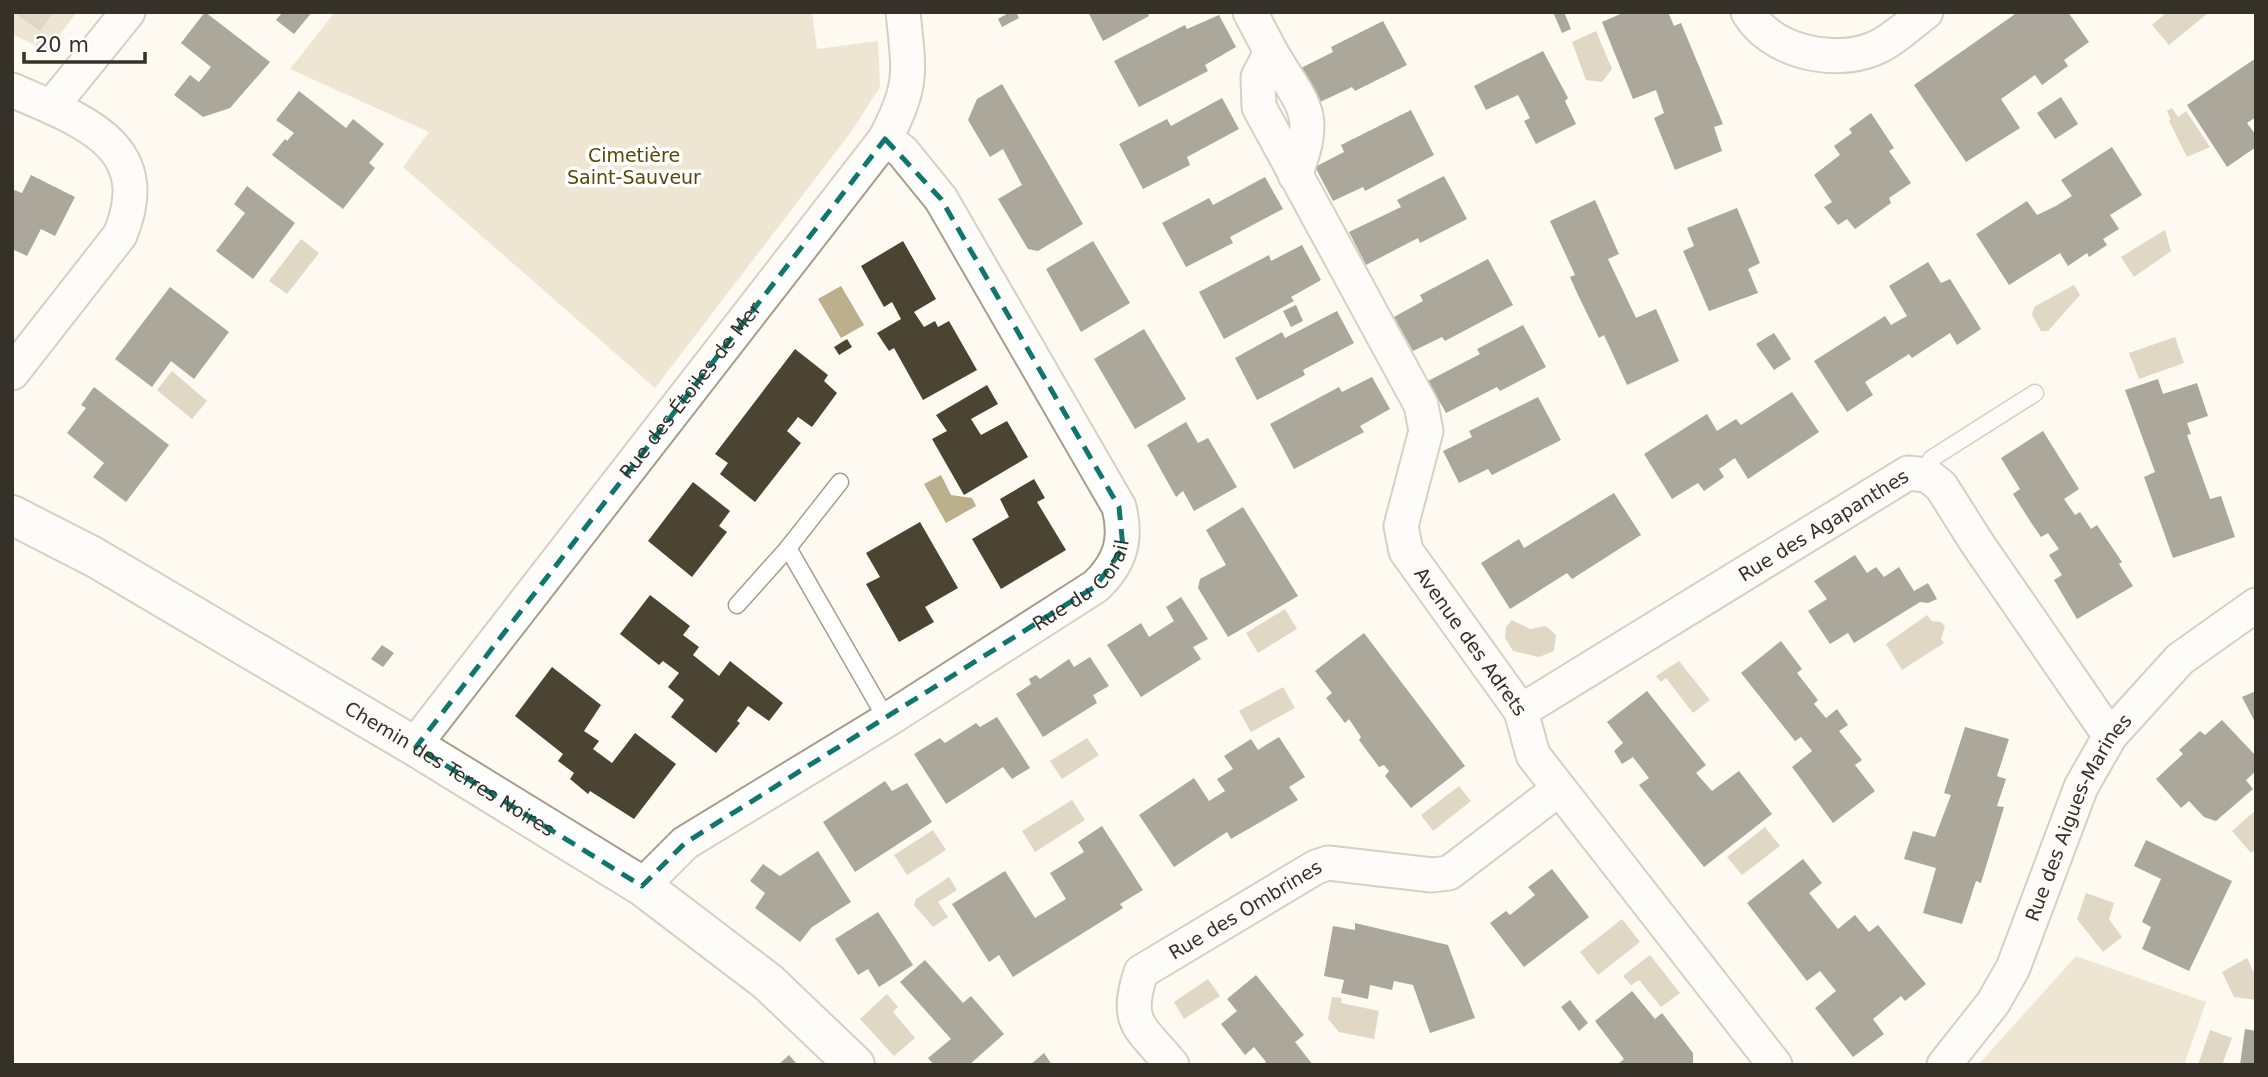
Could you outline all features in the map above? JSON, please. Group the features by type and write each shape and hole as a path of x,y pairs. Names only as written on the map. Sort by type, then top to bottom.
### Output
{"street":[{"path":"51,107 128,12"},
{"name":"Rue des Étoiles de Mer","path":"416,747 427,729 885,139 907,90 909,71 903,12"},
{"name":"Avenue des Adrets","path":"1250,12 1271,52 1258,77 1259,107 1421,405 1426,431 1401,526 1406,551 1521,711 1533,755 1775,1065"},
{"path":"1748,12 1777,41 1812,53 1842,57 1874,49 1926,12"},
{"path":"12,90 99,133 113,146 128,171 132,192 120,235 12,373"},
{"name":"Rue du Corail","path":"642,886 685,843 887,720 1096,586 1110,573 1123,548 1124,525 1119,507 941,199 902,151 885,139"},
{"name":"Rue des Agapanthes","path":"1521,711 1908,473 1927,475 1941,486 2110,736"},
{"name":"Chemin des Terres Noires","path":"12,515 94,557 416,747 642,886 768,982 855,1065"},
{"name":"Rue des Aigues-Marines","path":"1944,1065 1993,1003 2014,968 2081,787 2110,736 2180,659 2256,606"},
{"name":"Rue des Ombrines","path":"1172,1065 1134,1019 1132,999 1141,972 1316,867 1328,863 1432,875 1449,873 1559,789"}],"lane":[{"path":"1927,475 1931,459 2035,393"},
{"path":"737,605 788,548 839,482"},
{"path":"788,548 887,720"}],"highlighted area":[{"path":"885,139 941,199 1119,507 1123,548 1096,586 685,843 642,886 416,747"}],"green space":[{"path":"12,12 77,12 47,51 12,34"},
{"name":"Cimetière Saint-Sauveur","path":"335,12 812,12 817,49 878,41 880,87 851,132 655,388 403,167 429,132 290,69"},
{"path":"2076,956 2206,1002 2184,1065 1978,1065"}],"shaded area":[{"path":"18,12 54,12 40,31 17,15"},
{"path":"2167,12 2208,13 2169,45 2152,25"},
{"path":"1596,31 1612,69 1602,82 1586,80 1572,42"},
{"path":"2172,108 2178,117 2186,111 2210,147 2187,157 2169,121 2171,120 2167,111"},
{"path":"2165,230 2171,251 2134,277 2121,257"},
{"path":"301,239 319,253 287,294 269,281"},
{"path":"2074,285 2080,295 2048,331 2041,331 2032,315 2034,307"},
{"path":"841,286 864,325 841,338 818,299"},
{"path":"2175,337 2184,363 2139,379 2129,353"},
{"path":"172,371 207,401 192,419 157,390"},
{"path":"941,475 951,495 972,498 976,506 946,523 924,484"},
{"path":"1285,609 1297,629 1258,653 1246,633"},
{"path":"1927,615 1932,621 1941,622 1945,626 1941,639 1944,643 1902,670 1886,644"},
{"path":"1512,620 1530,629 1546,626 1556,635 1554,651 1539,657 1513,651 1505,638 1506,627"},
{"path":"1679,661 1710,700 1693,713 1666,678 1661,682 1656,676"},
{"path":"1283,687 1295,708 1251,732 1239,711"},
{"path":"1087,738 1099,755 1062,779 1050,761"},
{"path":"1459,786 1471,801 1433,831 1421,815"},
{"path":"1072,800 1085,820 1035,852 1022,831"},
{"path":"2256,810 2256,849 2251,853 2232,831"},
{"path":"1765,827 1780,846 1742,875 1727,857"},
{"path":"933,830 946,850 907,875 894,855"},
{"path":"949,877 957,890 938,902 948,917 933,927 914,905 916,899"},
{"path":"2086,893 2114,903 2109,919 2122,937 2103,952 2077,919"},
{"path":"1622,919 1640,942 1598,975 1580,952"},
{"path":"1650,955 1680,993 1661,1007 1639,980 1631,985 1623,976"},
{"path":"2247,958 2256,977 2256,1000 2234,997 2222,972"},
{"path":"1208,979 1220,996 1184,1019 1174,1002"},
{"path":"887,994 898,1007 893,1012 915,1038 894,1056 860,1019"},
{"path":"1332,997 1342,998 1341,1003 1379,1011 1374,1039 1339,1032 1328,1019"},
{"path":"2210,1030 2232,1038 2222,1065 2198,1065"}],"building":[{"path":"205,12 270,62 230,108 203,117 174,95 190,75 199,82 211,67 181,43"},
{"path":"283,12 312,12 294,34 276,20"},
{"path":"1010,12 1016,12 1019,18 1002,27 998,19"},
{"path":"1088,12 1147,12 1149,16 1103,41"},
{"path":"1553,12 1564,12 1571,29 1562,33"},
{"path":"1625,12 1668,12 1674,26 1681,23 1723,124 1714,127 1722,151 1675,170 1654,118 1664,113 1656,90 1633,99 1602,22"},
{"path":"2018,12 2068,12 2089,42 2064,60 2068,66 2042,85 2035,75 2001,99 2020,128 1966,162 1914,85"},
{"path":"1219,15 1236,47 1205,65 1208,71 1139,107 1114,61 1185,25 1187,29"},
{"path":"1383,21 1407,65 1355,91 1352,87 1320,102 1301,68 1333,52 1331,47"},
{"path":"1543,51 1568,98 1565,101 1576,124 1536,144 1524,121 1530,118 1518,95 1486,110 1474,86"},
{"path":"2256,58 2256,117 2247,123 2256,135 2256,147 2227,167 2187,105"},
{"path":"1002,84 1083,224 1038,251 1028,249 998,199 1022,185 1003,149 990,157 968,120 977,99"},
{"path":"299,91 346,128 353,119 384,144 369,163 375,168 343,209 272,155 285,139 287,141 294,133 276,120"},
{"path":"2061,97 2078,124 2055,139 2037,113"},
{"path":"1222,98 1239,129 1187,157 1190,165 1143,189 1119,144 1167,119 1171,126"},
{"path":"1411,110 1434,155 1365,191 1363,187 1333,201 1315,167 1344,152 1341,145"},
{"path":"1871,113 1894,148 1889,151 1911,183 1889,198 1891,203 1855,229 1847,219 1838,225 1824,207 1832,202 1814,175 1840,155 1834,146 1852,133 1849,129"},
{"path":"2112,147 2142,195 2110,215 2119,229 2103,239 2107,245 2089,257 2087,253 2068,266 2060,253 2009,285 1976,234 2027,201 2037,215 2072,196 2061,180"},
{"path":"31,175 75,197 55,236 41,229 27,256 12,249 12,189 22,193"},
{"path":"1444,176 1467,219 1420,243 1418,238 1366,265 1349,232 1401,207 1397,200"},
{"path":"1265,177 1283,209 1230,237 1233,243 1186,267 1162,223 1209,198 1213,205"},
{"path":"247,186 295,223 253,279 216,251 245,213 234,204"},
{"path":"1595,200 1619,254 1608,259 1636,318 1656,309 1679,361 1627,385 1604,335 1599,338 1578,295 1570,277 1575,275 1550,221"},
{"path":"1737,208 1760,263 1748,269 1758,293 1709,311 1683,251 1694,246 1687,228"},
{"path":"903,241 936,299 914,312 924,327 935,321 938,327 949,321 977,370 923,400 894,348 889,351 877,333 901,319 892,302 884,307 861,266"},
{"path":"1093,241 1130,303 1081,332 1046,269"},
{"path":"1302,245 1321,280 1291,297 1294,301 1224,339 1199,292 1269,255 1271,261"},
{"path":"1488,259 1513,305 1445,341 1442,337 1413,351 1394,317 1423,301 1420,295"},
{"path":"1928,262 1941,283 1950,279 1981,329 1957,345 1950,333 1912,358 1909,354 1865,382 1873,395 1847,412 1814,361 1885,316 1891,325 1907,316 1889,286"},
{"path":"170,287 229,332 194,379 171,361 152,387 115,359"},
{"path":"1296,305 1303,321 1291,327 1283,311"},
{"path":"1337,311 1354,343 1303,370 1305,375 1257,400 1235,358 1282,332 1285,338"},
{"path":"1523,325 1546,367 1500,391 1497,387 1446,413 1428,381 1480,354 1477,349"},
{"path":"1144,329 1186,399 1135,429 1094,359"},
{"path":"1774,333 1791,359 1774,370 1756,344"},
{"path":"847,339 852,347 839,355 834,347"},
{"path":"795,349 828,375 824,381 837,393 812,427 798,417 787,431 801,443 755,502 720,474 728,463 715,454"},
{"path":"1372,377 1390,409 1360,426 1364,432 1294,469 1270,424 1339,387 1342,392"},
{"path":"2158,379 2163,394 2197,383 2208,416 2187,423 2191,434 2187,435 2210,499 2221,496 2235,537 2173,558 2144,477 2155,472 2125,390"},
{"path":"987,385 998,404 971,419 981,435 1007,421 1028,457 964,495 932,439 947,431 936,415"},
{"path":"94,387 169,445 126,502 93,477 104,463 67,433 86,408 81,405"},
{"path":"1792,392 1819,432 1748,479 1735,458 1719,469 1724,477 1704,491 1698,483 1672,499 1644,454 1707,414 1717,431 1736,419 1741,425"},
{"path":"1538,397 1561,440 1492,475 1488,469 1459,483 1443,451 1472,437 1469,431"},
{"path":"1186,422 1198,443 1208,438 1237,487 1194,511 1183,491 1176,497 1147,445"},
{"path":"2043,431 2079,489 2064,499 2075,515 2080,512 2091,529 2097,525 2122,562 2119,564 2133,586 2077,619 2054,580 2062,575 2049,555 2059,549 2048,533 2041,537 2030,521 2013,494 2020,489 2001,458"},
{"path":"1034,479 1045,498 1037,502 1066,550 1001,589 972,539 1009,517 1000,499"},
{"path":"693,482 730,511 719,526 727,532 692,577 648,541"},
{"path":"1614,493 1641,535 1572,579 1567,573 1510,609 1481,563 1519,539 1524,548"},
{"path":"1243,507 1298,596 1228,637 1198,588 1200,579 1226,565 1206,530"},
{"path":"920,522 958,588 925,607 934,622 899,642 866,584 880,577 866,553"},
{"path":"1855,555 1867,573 1876,567 1884,577 1899,567 1914,591 1928,583 1937,599 1928,603 1920,602 1854,643 1848,633 1830,644 1808,611 1827,599 1814,581"},
{"path":"650,595 690,626 683,635 699,647 693,655 719,676 730,661 783,703 769,721 748,706 737,721 740,723 716,753 671,717 684,700 668,687 679,673 663,661 659,665 620,634"},
{"path":"1181,597 1208,639 1193,647 1201,659 1141,697 1107,645 1141,623 1149,637 1174,621 1166,607"},
{"path":"1364,633 1465,766 1411,808 1385,776 1389,771 1384,765 1379,767 1359,740 1361,737 1349,719 1345,723 1326,698 1332,693 1315,671"},
{"path":"1781,641 1802,669 1797,673 1818,700 1814,704 1826,718 1837,709 1848,725 1839,731 1862,760 1855,765 1875,791 1833,823 1792,767 1812,751 1801,737 1795,741 1741,673"},
{"path":"382,645 394,653 383,667 371,659"},
{"path":"1090,657 1109,686 1093,695 1097,703 1043,737 1016,694 1031,684 1029,679 1036,675 1040,679 1069,659 1074,667"},
{"path":"552,667 601,705 584,731 599,741 593,749 612,763 635,733 676,764 634,819 590,791 588,794 570,779 574,773 558,761 563,754 515,716"},
{"path":"1647,691 1706,765 1696,773 1712,791 1739,771 1772,814 1704,867 1639,785 1649,778 1633,757 1622,764 1614,751 1623,743 1607,722"},
{"path":"2256,691 2256,724 2242,697"},
{"path":"997,717 1030,768 1012,779 1003,767 946,804 914,754 940,738 945,743 976,723 980,727"},
{"path":"2222,720 2256,756 2256,771 2246,780 2253,789 2216,821 2204,817 2189,801 2181,808 2156,779 2183,754 2179,750 2200,731 2205,735"},
{"path":"1965,727 2009,739 1997,776 2006,779 1997,806 2004,807 1981,883 1976,881 1962,924 1923,913 1936,868 1904,859 1913,831 1935,837 1951,795 1944,793"},
{"path":"1279,737 1305,777 1289,787 1298,800 1231,839 1227,832 1174,867 1139,815 1194,778 1209,801 1225,791 1217,779 1233,769 1224,756 1251,739 1258,750"},
{"path":"885,781 892,791 907,783 932,822 855,872 823,822"},
{"path":"1102,826 1143,890 1120,904 1123,908 1013,977 999,955 989,962 952,904 1005,871 1035,918 1066,899 1050,873 1084,852 1078,842"},
{"path":"2146,840 2232,881 2189,971 2142,949 2151,927 2142,922 2161,879 2134,866"},
{"path":"818,851 851,902 812,927 800,942 755,908 765,893 750,881 763,864 780,876"},
{"path":"1803,859 1822,883 1809,893 1838,929 1855,915 1869,932 1878,925 1926,984 1905,1001 1901,996 1873,1019 1884,1034 1853,1057 1815,1008 1836,991 1820,971 1807,981 1747,903"},
{"path":"1552,869 1589,917 1524,967 1490,923 1506,911 1510,915 1535,895 1528,887"},
{"path":"878,912 913,965 879,987 868,969 858,975 835,939"},
{"path":"1355,923 1448,945 1475,1018 1430,1033 1413,985 1394,981 1392,990 1370,985 1368,999 1341,993 1344,980 1324,976 1333,926 1355,930"},
{"path":"925,960 963,1003 971,996 1004,1034 969,1065 934,1065 928,1058 951,1039 900,982"},
{"path":"1256,975 1304,1035 1295,1042 1313,1065 1262,1065 1266,1062 1254,1047 1245,1055 1221,1024 1237,1011 1227,999"},
{"path":"1632,991 1655,1019 1662,1013 1693,1053 1693,1065 1617,1065 1624,1059 1595,1021"},
{"path":"1570,1000 1588,1023 1579,1031 1561,1007"},
{"path":"2245,1029 2256,1031 2256,1065 2240,1065"},
{"path":"1044,1053 1052,1065 1030,1065"},
{"path":"789,1055 798,1065 778,1065"}]}
